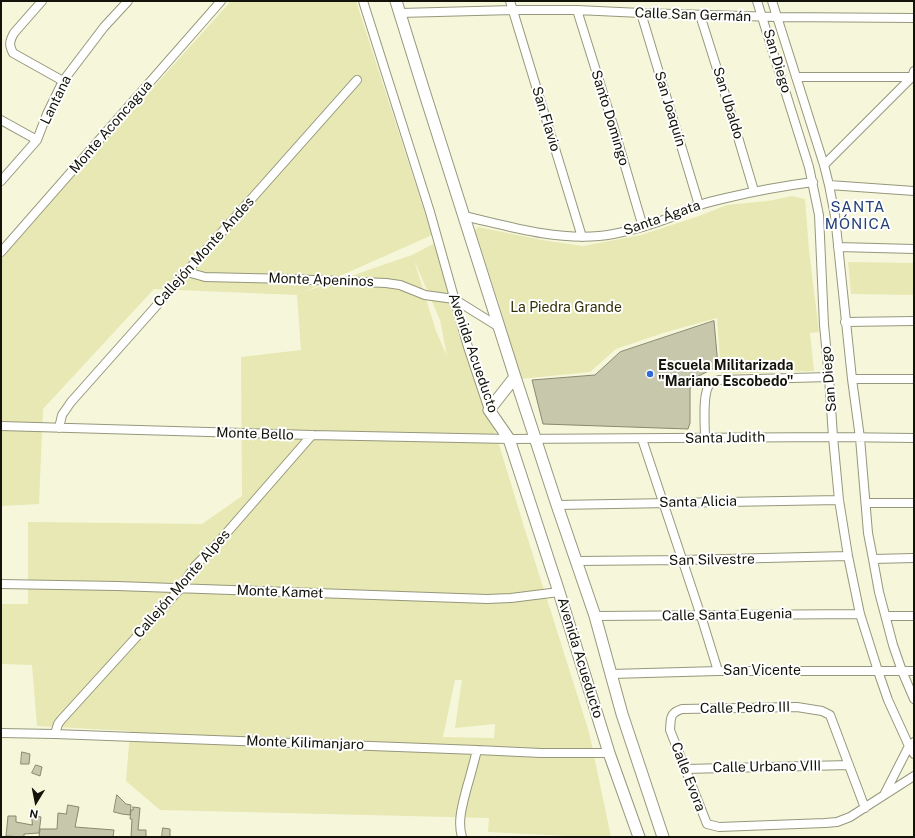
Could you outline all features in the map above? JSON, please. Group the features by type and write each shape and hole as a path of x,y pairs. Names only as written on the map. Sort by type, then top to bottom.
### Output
{"street":[{"path":"42,1 14,34 10,47 13,53 62,81"},
{"name":"Lantana","path":"1,181 37,140 62,81 104,28 128,1"},
{"name":"Monte Aconcagua","path":"1,252 221,1"},
{"name":"Avenida Acueducto","path":"363,1 430,212 468,347 489,410 509,439 559,592 609,753 639,837"},
{"name":"Avenida Acueducto","path":"396,1 515,377 595,616 625,721 663,837"},
{"name":"San Flavio","path":"510,1 582,237"},
{"name":"San Diego","path":"757,1 809,167 819,215 824,325 839,500 848,556 860,614 888,700 912,744 914,754"},
{"name":"San Diego","path":"772,1 824,164 829,185 835,216 852,379 860,438 868,533 893,645 914,700"},
{"name":"Calle San Germán","path":"400,13 577,10 641,14 762,17 914,18"},
{"name":"Santo Domingo","path":"577,10 643,227"},
{"name":"San Joaquín","path":"641,14 699,205"},
{"name":"San Ubaldo","path":"700,15 754,191"},
{"path":"796,77 913,75"},
{"path":"824,164 913,75"},
{"name":"Callejón Monte Andes","path":"59,428 62,415 71,402 357,80"},
{"path":"1,120 37,140"},
{"name":"Santa Ágata","path":"464,216 558,236 600,236 643,227 699,205 754,191 813,182"},
{"path":"829,185 914,190"},
{"path":"838,247 914,249"},
{"name":"Monte Apeninos","path":"187,272 205,277 386,283 400,286 425,295 454,299"},
{"path":"454,299 499,327"},
{"path":"846,322 914,321"},
{"path":"705,438 705,400 709,384 719,380 829,376"},
{"path":"489,410 515,377"},
{"path":"852,379 914,379"},
{"name":"Monte Bello","path":"1,426 312,436 536,440"},
{"name":"Callejón Monte Alpes","path":"55,734 61,720 180,589 196,566 312,436"},
{"name":"Santa Judith","path":"536,440 833,437 914,438"},
{"path":"642,439 683,560 718,671"},
{"name":"Santa Alicia","path":"557,505 839,500"},
{"path":"866,503 914,503"},
{"name":"San Silvestre","path":"576,561 848,556"},
{"path":"873,559 914,558"},
{"name":"Monte Kamet","path":"1,584 487,599 511,598 559,592"},
{"name":"Calle Santa Eugenia","path":"595,616 860,614"},
{"path":"886,616 914,616"},
{"name":"San Vicente","path":"611,674 718,671 914,671"},
{"name":"Calle Pedro III","path":"671,716 676,711 682,709 797,707 822,710 830,715 849,765"},
{"name":"Calle Evora","path":"671,716 670,730 706,824 719,827 837,822 850,817 865,808"},
{"name":"Monte Kilimanjaro","path":"1,733 541,753 609,753"},
{"path":"883,796 912,744"},
{"path":"462,837 460,831 462,807 477,750"},
{"path":"849,765 865,808 914,776"},
{"name":"Calle Urbano VIII","path":"685,769 849,765"}],"green space":[{"path":"231,1 356,1 432,235 304,292 412,255 437,242 526,533 589,732 611,837 488,832 489,818 160,810 126,781 130,731 37,726 32,665 1,664 1,604 28,604 28,522 202,524 242,496 241,357 301,350 297,295 154,289 43,409 39,504 1,506 1,259 51,201","holes":["414,260 440,320 447,356 436,331","455,680 462,680 455,728 495,724 494,738 443,737"]},
{"name":"La Piedra Grande","path":"792,196 805,199 809,250 819,332 810,333 814,371 721,374 717,318 663,333 616,349 590,372 520,379 500,307 475,230 478,227 542,240 583,246 641,235 727,205 768,201"},
{"path":"848,262 914,263 914,295 851,294"}],"building":[{"name":"Escuela Militarizada \"Mariano Escobedo\"","path":"714,321 718,366 695,378 690,389 690,423 688,429 543,424 532,380 595,375 620,352"},
{"path":"22,752 30,754 29,764 21,764"},
{"path":"36,765 42,767 40,776 32,773"},
{"path":"117,795 126,804 131,805 130,815 114,812"},
{"path":"68,805 79,807 75,827 114,830 113,837 39,837 40,829 57,829 58,813 66,814"},
{"path":"133,807 140,808 138,830 146,830 146,837 131,837 132,819 130,819 131,810 133,810"},
{"path":"32,815 41,817 39,833 24,834 24,837 6,836 8,816 16,816 16,822 32,825"},
{"path":"163,828 170,829 170,837 162,837"}],"place":[{"name":"Escuela Militarizada \"Mariano Escobedo\"","path":"650,374"}],"district":[{"name":"SANTA MÓNICA","path":"858,216"}]}
